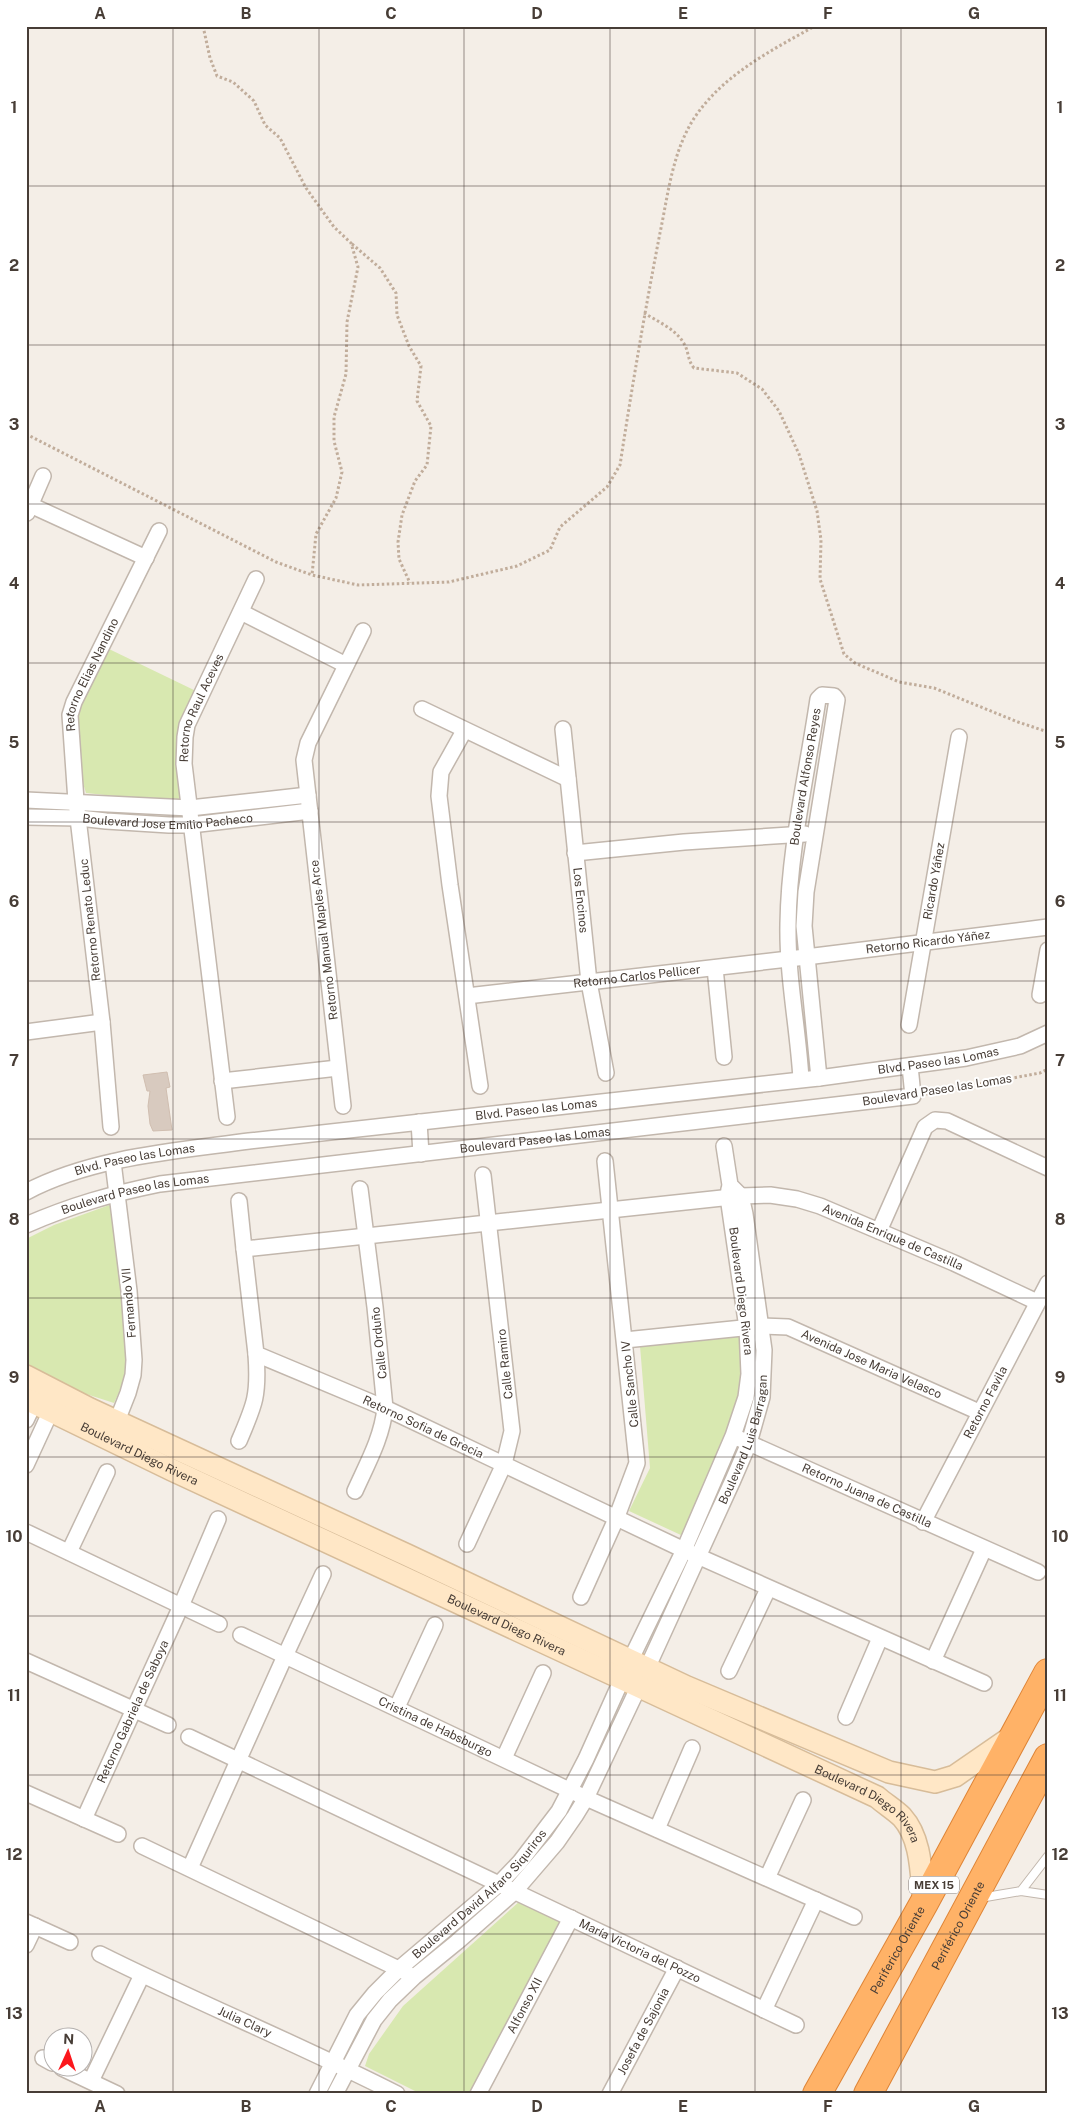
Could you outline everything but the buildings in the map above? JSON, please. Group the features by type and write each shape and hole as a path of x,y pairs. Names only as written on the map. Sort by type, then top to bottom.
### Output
{"highway":[{"name":"Periferico Oriente","path":"817,2094 924,1903 1048,1673"},
{"name":"Periférico Oriente","path":"868,2094 1048,1758"}],"street":[{"path":"43,476 28,507 146,558"},
{"name":"Retorno Elias Nandino","path":"79,818 76,801 70,715 74,702 160,531"},
{"name":"Retorno Raul Aceves","path":"192,825 184,764 187,725 256,579"},
{"path":"240,612 346,665"},
{"path":"308,795 304,760 305,752 363,631"},
{"name":"Boulevard Alfonso Reyes","path":"801,1079 794,992 789,959 789,891 796,834 818,699 822,695 834,696 837,700 805,900 804,926 819,1078"},
{"path":"422,709 464,731 568,779"},
{"name":"Los Encinos","path":"562,728 589,982 606,1072"},
{"path":"464,731 442,772 439,784 450,885 480,1086"},
{"name":"Ricardo Yáñez","path":"909,1025 959,737"},
{"name":"Boulevard Jose Emilio Pacheco","path":"26,800 190,808 308,795"},
{"name":"Retorno Manual Maples Arce","path":"308,795 343,1106"},
{"name":"Boulevard Jose Emilio Pacheco","path":"26,817 79,818 135,824 192,825 310,811"},
{"name":"Retorno Renato Leduc","path":"79,818 102,1022 111,1127"},
{"path":"192,825 227,1118"},
{"path":"575,853 684,842 815,834"},
{"name":"Retorno Ricardo Yáñez","path":"806,957 1048,927"},
{"path":"1040,995 1048,950"},
{"name":"Retorno Carlos Pellicer","path":"467,996 806,957"},
{"path":"715,968 724,1057"},
{"path":"794,992 810,990"},
{"path":"26,1032 102,1022"},
{"path":"798,1036 814,1033"},
{"name":"Blvd. Paseo las Lomas","path":"26,1192 78,1172 113,1162 166,1152 910,1066 966,1058 1020,1046 1048,1033"},
{"path":"910,1066 913,1096"},
{"path":"222,1081 338,1068"},
{"name":"Boulevard Paseo las Lomas","path":"26,1225 65,1208 117,1192 208,1177 422,1154 913,1096"},
{"path":"878,1231 925,1126 935,1120 947,1121 1048,1168"},
{"path":"419,1122 422,1154"},
{"path":"244,1249 488,1223 733,1193 724,1146"},
{"name":"Calle Sancho IV","path":"581,1597 616,1519 637,1463 605,1161"},
{"name":"Fernando VII","path":"113,1162 134,1360 133,1375 128,1393 113,1430"},
{"name":"Calle Ramiro","path":"467,1544 504,1464 512,1431 483,1175"},
{"name":"Calle Orduño","path":"355,1491 376,1445 384,1420 385,1408 375,1307 360,1189"},
{"name":"Avenida Enrique de Castilla","path":"733,1193 797,1199 820,1206 954,1263 1037,1302"},
{"name":"Boulevard Luis Barragan","path":"634,1674 665,1628 682,1589 690,1553 749,1443 762,1397 764,1350 754,1327 745,1214 733,1193"},
{"path":"239,1201 258,1383 256,1397 239,1441"},
{"name":"Retorno Favila","path":"923,1522 1048,1283"},
{"name":"Boulevard Diego Rivera","path":"634,1674 650,1621 668,1583 690,1553 733,1436 746,1397 754,1327"},
{"name":"Avenida Jose Maria Velasco","path":"625,1340 754,1327 788,1328 979,1412"},
{"name":"Retorno Sofia de Grecia","path":"256,1354 385,1408 690,1553"},
{"path":"26,1464 38,1398"},
{"name":"Boulevard Diego Rivera","path":"38,1398 362,1534 878,1797 902,1817 912,1833 919,1856 924,1903"},
{"name":"Boulevard Diego Rivera","path":"113,1430 353,1554 634,1674 889,1772 934,1782 955,1776 1015,1735"},
{"name":"Retorno Juana de Castilla","path":"733,1436 1038,1572"},
{"path":"69,1552 107,1472"},
{"name":"Retorno Gabriela de Saboya","path":"84,1819 181,1606 218,1519"},
{"path":"26,1532 219,1624"},
{"path":"353,1554 362,1534"},
{"path":"933,1661 984,1549"},
{"path":"690,1553 984,1683"},
{"path":"190,1868 323,1574"},
{"path":"668,1583 682,1589"},
{"path":"729,1671 768,1588"},
{"path":"650,1621 665,1628"},
{"path":"397,1707 435,1624"},
{"name":"Cristina de Habsburgo","path":"242,1635 586,1798"},
{"path":"846,1717 880,1638"},
{"path":"26,1661 168,1726"},
{"path":"504,1758 543,1673"},
{"name":"Boulevard David Alfaro Siquriros","path":"317,2094 358,2015 375,1993 400,1968 498,1885 540,1838 571,1791 604,1720 634,1674"},
{"name":"Boulevard David Alfaro Siquriros","path":"335,2094 374,2020 390,2000 414,1977 514,1892 557,1842 586,1798 620,1726 634,1674"},
{"path":"604,1720 620,1726"},
{"path":"189,1737 372,1822 514,1892"},
{"path":"657,1829 692,1748"},
{"path":"586,1759 601,1767"},
{"path":"878,1797 889,1772"},
{"path":"26,1793 118,1834"},
{"path":"586,1798 854,1917"},
{"path":"767,1878 803,1800"},
{"path":"142,1846 400,1968 414,1977"},
{"name":"María Victoria del Pozzo","path":"514,1892 796,2025"},
{"path":"764,2010 816,1900"},
{"name":"Alfonso XII","path":"478,2094 571,1918"},
{"path":"26,1945 31,1924 70,1942"},
{"name":"Julia Clary","path":"100,1954 348,2069"},
{"name":"Josefa de Sajonia","path":"610,2094 677,1968"},
{"path":"91,2081 142,1974"},
{"path":"348,2069 397,2094"},
{"path":"84,2078 117,2094"}],"lane":[{"path":"1021,1891 1048,1856"},
{"path":"973,1900 1021,1891 1048,1894"}],"path":[{"path":"203,26 210,58 217,76 233,82 254,101 265,125 280,138 306,188 334,227 380,268 396,293 397,316 421,366 417,401 432,426 428,465 415,482 402,515 398,542 399,559 410,583"},
{"path":"26,434 276,562 312,575 358,585 449,582 516,566 550,550 560,527 607,487 620,465 644,313 675,161 693,121 721,86 769,51 815,26"},
{"path":"312,575 316,534 336,498 342,472 334,441 334,416 346,374 347,322 358,267 351,243"},
{"path":"644,313 676,334 683,341 688,350 690,363 694,368 737,373 762,389 780,411 799,454 817,511 821,540 820,579 844,654 855,663 899,682 934,688 1048,732"},
{"name":"Boulevard Paseo las Lomas","path":"913,1096 1040,1073 1048,1069"}],"green space":[{"path":"109,649 196,691 177,732 185,793 180,800 144,799 86,793 82,780 76,714"},
{"path":"115,1203 130,1369 114,1403 83,1393 26,1363 26,1239 54,1225"},
{"path":"745,1334 743,1394 683,1536 629,1511 650,1468 640,1346"},
{"path":"521,1900 566,1921 472,2094 421,2094 365,2066 369,2054 403,2006"}]}
